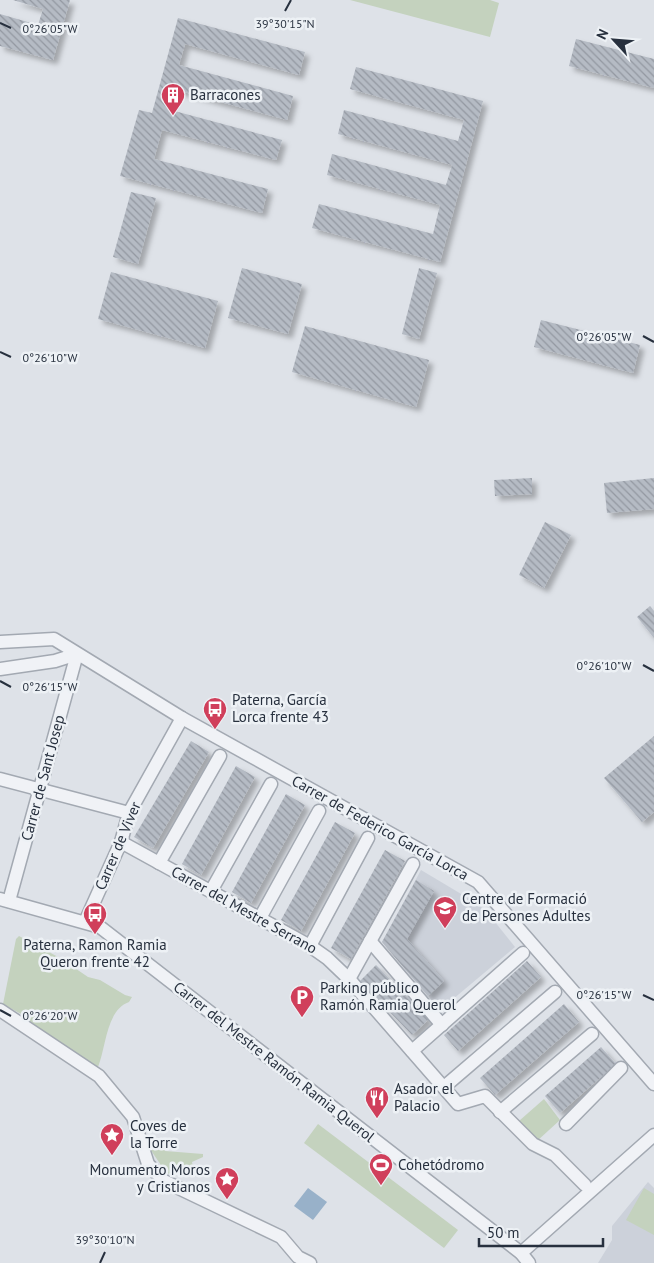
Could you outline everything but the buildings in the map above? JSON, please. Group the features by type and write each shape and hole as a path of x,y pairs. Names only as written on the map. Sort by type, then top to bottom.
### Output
{"street":[{"name":"Carrer de Federico García Lorca","path":"0,642 54,639 182,718 478,882 654,1084"},
{"path":"0,669 55,661 77,654"},
{"name":"Carrer de Sant Josep","path":"4,900 40,790 77,654"},
{"name":"Carrer de Viver","path":"85,922 121,842 129,813 182,718"},
{"path":"159,863 220,756"},
{"path":"0,779 129,813"},
{"path":"211,891 271,784"},
{"path":"260,918 319,811"},
{"path":"310,946 368,838"},
{"name":"Carrer del Mestre Serrano","path":"121,842 310,946 328,958 349,979 458,1104 485,1096 500,1112"},
{"path":"349,979 414,864"},
{"name":"Carrer del Mestre Ramón Ramia Querol","path":"4,900 100,927 525,1258"},
{"path":"370,941 442,1024"},
{"path":"412,1050 523,954"},
{"path":"444,1087 555,992"},
{"path":"0,1010 98,1076 133,1117 148,1164 164,1181 282,1236 298,1257 310,1263"},
{"path":"585,1186 555,1155 533,1144 500,1112 592,1034"},
{"path":"566,1124 621,1068"},
{"path":"525,1258 654,1135"}],"shaded area":[{"name":"Centre de Formació de Persones Adultes","path":"421,870 478,904 515,947 440,1010 382,942"},
{"path":"648,1182 654,1188 654,1263 598,1263 612,1240 612,1226"}],"green space":[{"path":"350,0 490,0 499,3 490,37"},
{"path":"19,936 60,958 88,977 100,980 125,995 132,997 129,1002 121,1006 111,1021 101,1059 98,1067 95,1069 28,1025 30,1019 3,1004 16,939"},
{"path":"544,1099 560,1120 537,1141 519,1121"},
{"name":"Cohetódromo","path":"318,1124 458,1230 444,1248 304,1143"},
{"path":"159,1142 165,1151 203,1154 203,1157 192,1162 193,1167 167,1174 148,1146"},
{"path":"644,1188 654,1194 654,1235 626,1220"}],"water":[{"path":"308,1188 327,1202 313,1220 294,1206"}],"place":[{"name":"Barracones","path":"173,116"},
{"name":"Paterna, García Lorca frente 43","path":"215,730"},
{"name":"Centre de Formació de Persones Adultes","path":"445,929"},
{"name":"Paterna, Ramon Ramia Queron frente 42","path":"95,935"},
{"name":"Parking público Ramón Ramia Querol","path":"302,1018"},
{"name":"Asador el Palacio","path":"377,1119"},
{"name":"Coves de la Torre","path":"112,1156"},
{"name":"Cohetódromo","path":"381,1186"},
{"name":"Monumento Moros y Cristianos","path":"227,1200"}]}
